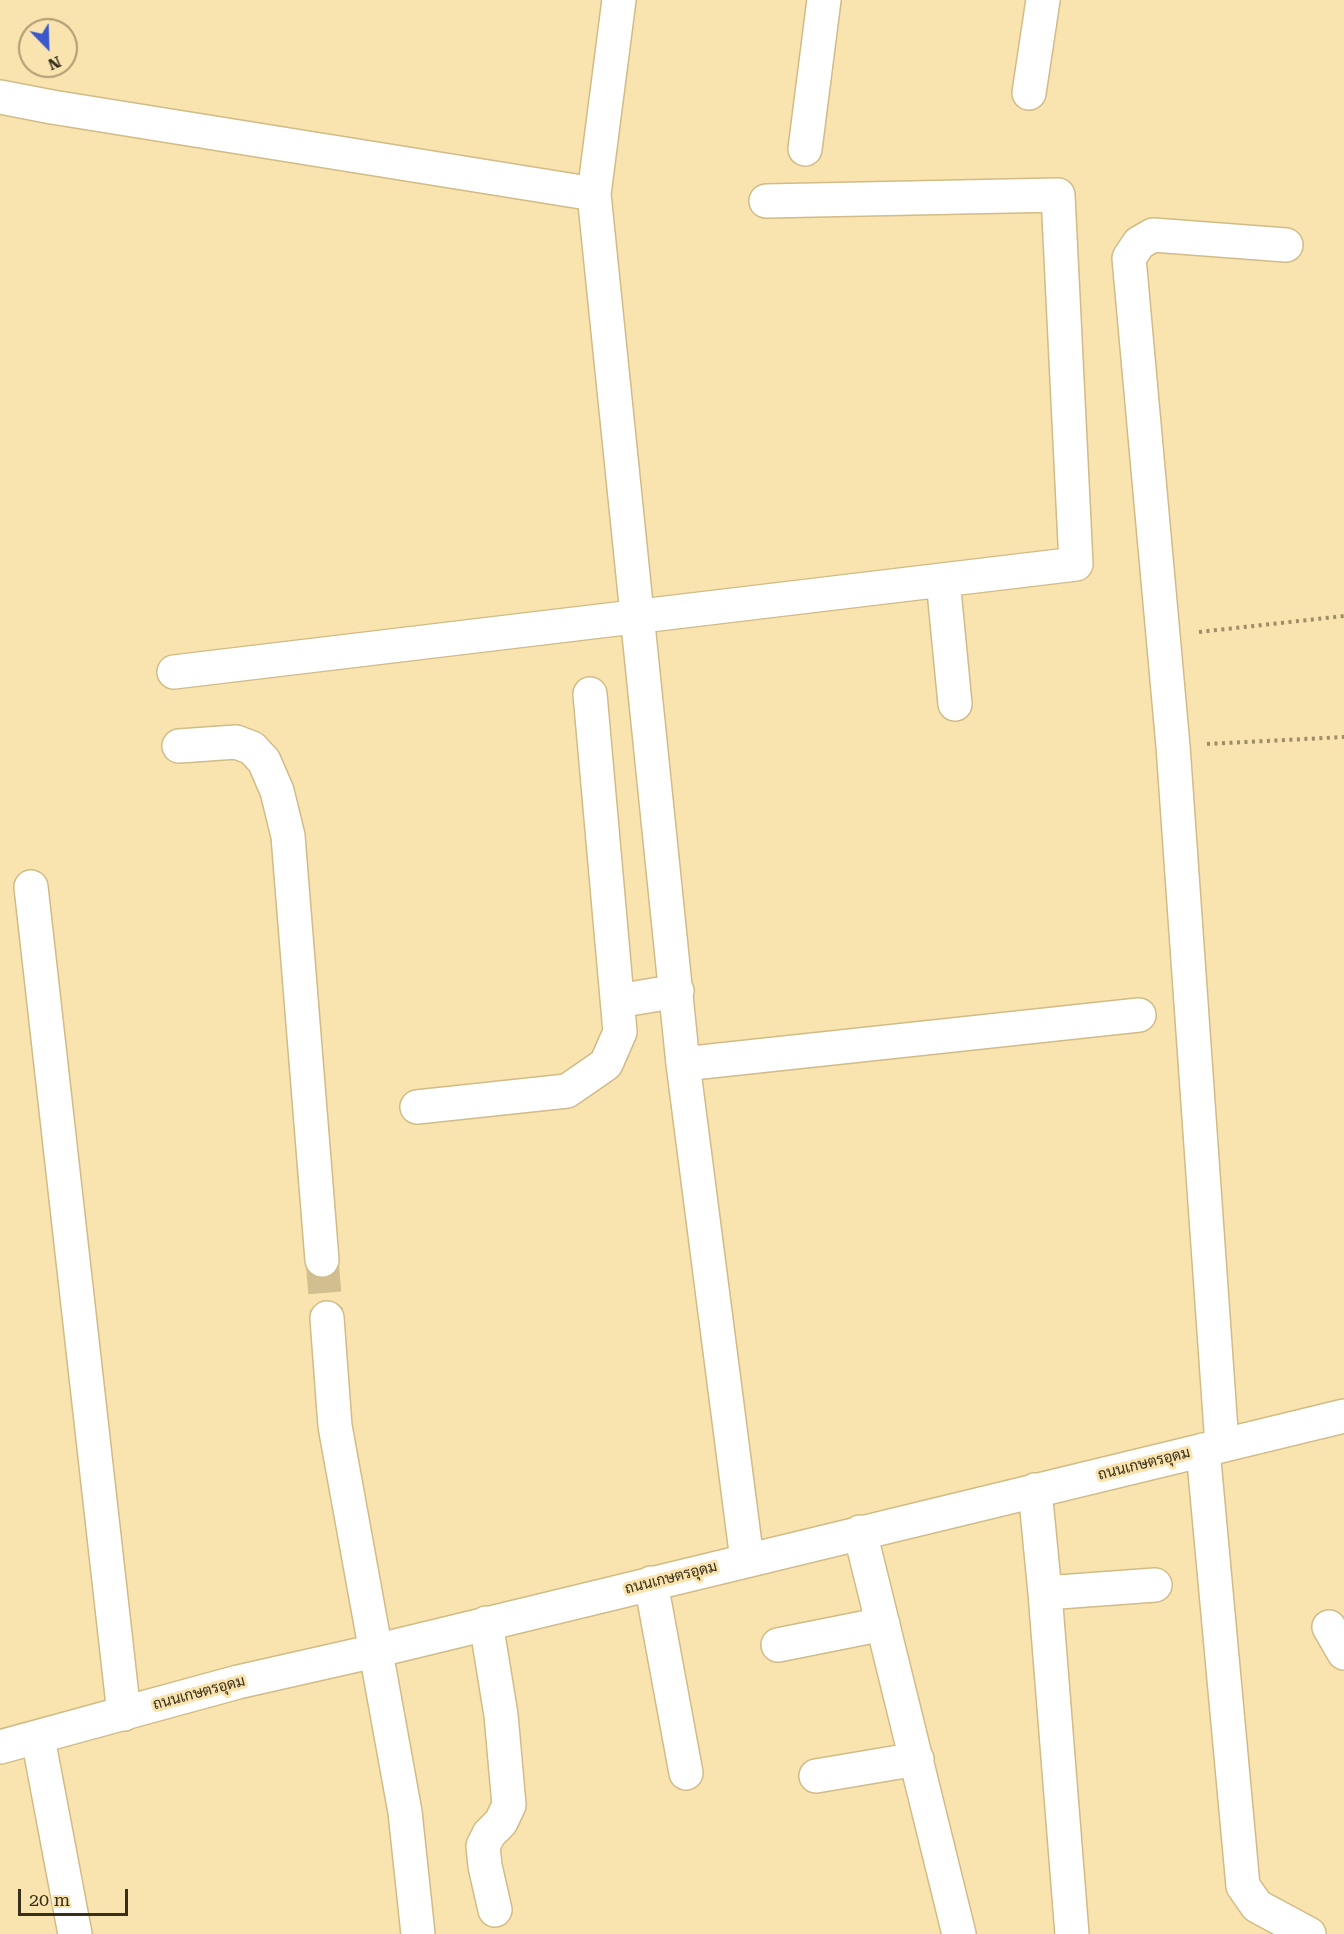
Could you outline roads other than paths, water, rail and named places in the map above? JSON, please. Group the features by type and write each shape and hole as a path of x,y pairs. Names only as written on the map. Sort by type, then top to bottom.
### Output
{"street":[{"path":"619,0 594,194 683,1064 747,1560"},
{"path":"805,149 824,0"},
{"path":"1029,93 1043,0"},
{"path":"0,98 594,194"},
{"path":"174,672 1076,564 1058,195 766,201"},
{"path":"1286,245 1153,235 1139,243 1129,258 1173,746 1213,1447 1243,1886 1257,1906 1309,1934"},
{"path":"943,580 955,704"},
{"path":"417,1107 567,1091 606,1064 620,1032 590,694"},
{"path":"179,746 236,742 252,748 264,761 277,790 288,836 322,1260"},
{"path":"31,887 124,1714"},
{"path":"618,1001 677,991"},
{"path":"683,1064 1139,1016"},
{"path":"327,1317 335,1426 405,1812 418,1934"},
{"name":"ถนนเกษตรอุดม","path":"0,1747 238,1682 375,1651 1344,1416"},
{"path":"1035,1490 1072,1934"},
{"path":"860,1532 959,1934"},
{"path":"651,1583 686,1773"},
{"path":"1045,1593 1155,1585"},
{"path":"486,1623 501,1715 509,1805 501,1822 489,1834 483,1846 495,1910"},
{"path":"778,1645 883,1624"},
{"path":"38,1738 75,1934"},
{"path":"816,1776 917,1758"}],"tunnel":[{"path":"322,1260 327,1318"}]}
